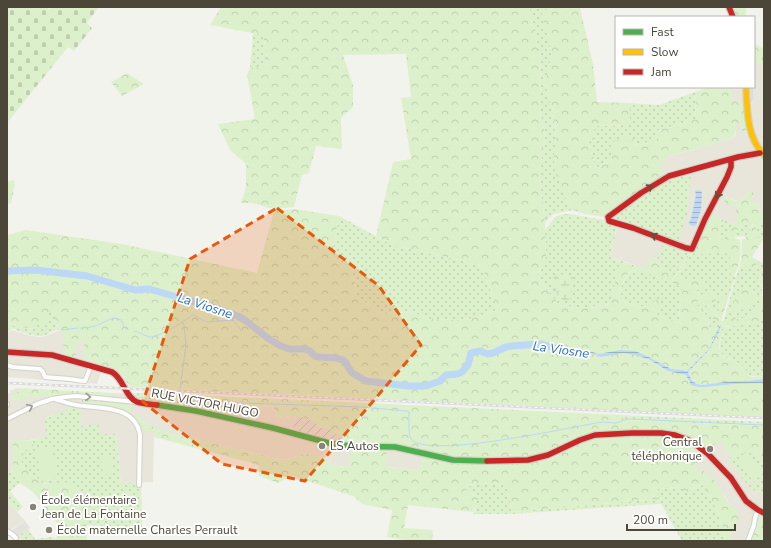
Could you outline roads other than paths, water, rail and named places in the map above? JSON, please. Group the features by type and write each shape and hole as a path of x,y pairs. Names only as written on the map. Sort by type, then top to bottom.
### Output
{"main road":[{"path":"728,7 732,16"},
{"path":"746,88 751,131 758,149 762,154"},
{"path":"731,159 731,167 727,177 693,248 690,249 633,228 609,221 607,218 636,196 672,175 731,159 762,154"},
{"name":"RUE VICTOR HUGO","path":"7,352 52,355 112,372 117,375 131,399 137,402 196,411 273,428 329,443 351,446 395,447 463,461 528,460 542,457 580,440 595,436 632,433 661,433 675,435 687,439 705,451 718,463 742,494 756,508"},
{"path":"756,508 764,512"}],"street":[{"path":"7,365 13,367 40,369 45,377 54,379 58,378 85,381 91,366"},
{"path":"121,400 126,399 128,394"},
{"path":"7,419 37,404 55,398 76,396 137,402"},
{"path":"55,398 74,405 120,411 136,422 140,435 139,486"},
{"path":"748,541 754,525 756,508"},
{"path":"7,531 16,538"}],"water":[{"path":"695,191 701,191 702,193 701,210 696,225 693,226 690,225 689,222 696,195"},
{"path":"720,325 719,332 709,350 688,372 692,381 702,385 764,379 764,383 699,387 691,385 686,375 668,371 648,359 635,355 623,353 601,357 588,352 562,351 555,349 555,347 586,350 599,354 620,350 635,351 671,369 687,371 709,349"}],"waterway":[{"path":"750,102 752,99 752,88"},
{"name":"La Viosne","path":"7,271 36,270 87,276 135,290 149,289 216,308 240,317 279,345 289,349 305,349 319,357 343,360 351,372 366,381 408,386 424,386 440,381 446,375 462,372 468,365 471,353 480,351 488,354 511,346 541,344 563,350"},
{"path":"134,331 149,337 153,337 171,329 192,315 206,322 233,320 242,331"},
{"path":"80,328 93,327 110,319 115,319 121,320 123,326 127,329"},
{"path":"180,389 186,345 183,323"},
{"path":"61,330 78,328"},
{"path":"179,396 183,401 362,407 407,411 409,412 409,430 411,439 423,444 444,446 502,440 603,422 616,423 627,419 764,425"}],"railway":[{"path":"7,383 764,418"}],"place":[{"name":"LS Autos","path":"322,446"},
{"name":"Central téléphonique","path":"710,449"},
{"name":"École élémentaire Jean de La Fontaine","path":"33,507"},
{"name":"École maternelle Charles Perrault","path":"49,530"}]}
